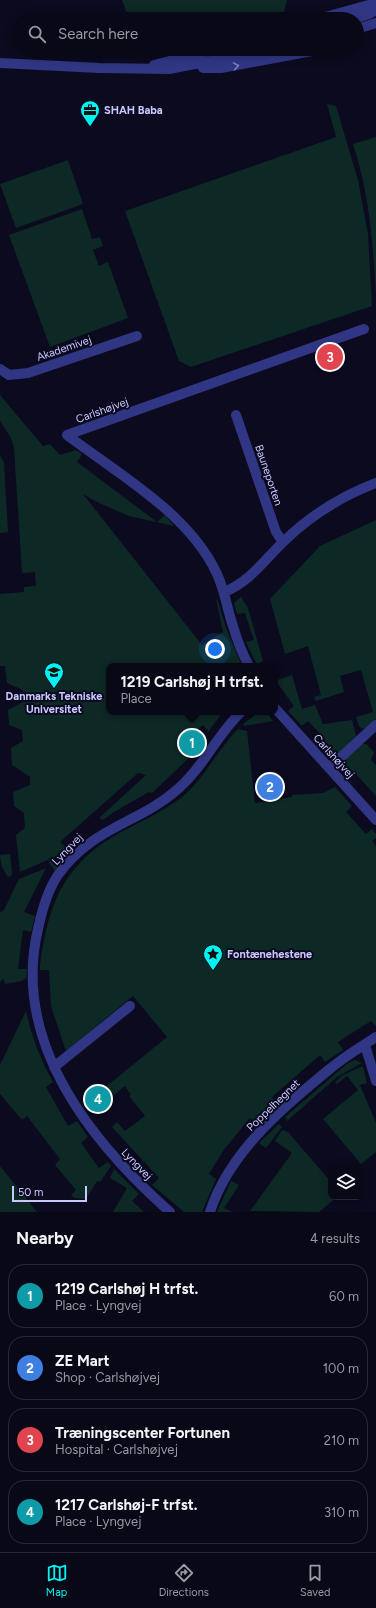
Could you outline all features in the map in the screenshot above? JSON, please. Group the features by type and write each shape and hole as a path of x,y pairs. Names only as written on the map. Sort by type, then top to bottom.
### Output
{"street":[{"path":"343,12 376,3"},
{"path":"364,16 376,10"},
{"path":"364,27 376,23"},
{"path":"138,68 192,56"},
{"path":"169,69 237,56"},
{"path":"0,64 98,68 222,68 286,56"},
{"name":"Carlshøjvej","path":"248,663 237,640 224,592 208,559 188,530 176,518 66,435 364,329"},
{"name":"Akademivej","path":"0,369 9,376 28,373 137,336"},
{"name":"Bauneporten","path":"236,415 276,532 283,542"},
{"path":"224,592 251,576 283,542 315,514 359,490 376,483"},
{"name":"Carlshøjvej","path":"278,711 376,820"},
{"name":"Lyngvej","path":"170,1212 122,1167 95,1133 67,1091 54,1066 37,1020 32,972 35,940 42,912 53,885 74,856 94,838 159,803 179,788 195,770 226,728 239,715"},
{"path":"329,768 376,725"},
{"path":"54,1066 130,1006"},
{"name":"Poppelhegnet","path":"210,1212 228,1174 266,1126 332,1067 376,1036"},
{"path":"365,1045 376,1081"}],"green space":[{"path":"122,0 287,0 284,12 126,12"},
{"path":"327,104 336,106 358,180 368,234 372,306 191,367 179,361 125,211 336,137"},
{"path":"376,137 376,294 367,199 353,144"},
{"path":"68,160 83,204 16,228 0,184"},
{"path":"82,209 92,239 100,237 103,246 93,250 99,266 108,262 128,318 50,347 9,235"},
{"name":"Danmarks Tekniske Universitet","path":"0,395 43,446 50,444 60,455 76,450 82,454 77,462 157,522 165,515 174,526 129,516 99,503 83,494 202,645 223,632 216,599 218,601 226,628 241,663 106,663 106,715 221,715 207,733 208,730 203,725 191,735 193,738 187,744 190,748 197,742 199,744 191,756 152,793 149,792 103,820 99,818 146,775 138,773 60,842 71,851 55,871 49,863 50,859 20,872 16,835 25,828 24,813 14,806 13,792 30,785 30,777 12,765 11,748 23,741 22,730 9,725 8,710 23,702 23,690 7,683 5,666 0,666 0,594 24,592 24,587 36,586 35,572 22,573 14,448 11,438 0,421"},
{"path":"0,456 4,462 8,532 0,533"},
{"path":"376,520 376,719 371,725 363,729 359,726 356,717 373,712 361,670 340,676 344,692 316,701 314,697 321,695 308,646 285,654 270,599 320,546"},
{"path":"241,597 248,608 263,661 260,663 256,663 246,642 254,640 245,613 237,614 234,603"},
{"path":"292,675 302,709 315,705 323,724 352,720 356,736 336,756 328,756 319,745 325,739 308,721 302,726 288,711 294,706 278,684 278,680"},
{"path":"255,715 268,715 273,721 244,726 243,724"},
{"path":"238,729 247,731 255,803 292,797 292,795 323,793 335,787 352,806 346,812 366,834 372,829 376,834 376,838 372,841 376,846 376,1026 371,1021 338,1042 343,1050 325,1062 320,1055 272,1097 277,1104 257,1124 250,1118 223,1151 209,1174 216,1179 202,1212 184,1212 152,1185 159,1178 112,1127 117,1122 125,1131 145,1116 129,1096 131,1095 125,1086 109,1099 102,1090 167,1037 133,996 66,1051 51,1006 49,970 40,970 40,965 47,925 60,891 69,876 96,848 182,797 198,781"},
{"path":"362,744 366,744 374,752 371,760 376,765 376,796 356,774 350,779 340,768 342,761"},
{"path":"9,839 12,875 9,877 2,867 0,855 10,854"},
{"path":"46,868 24,912 35,916 31,932 23,930 18,969 27,969 26,978 22,981 5,984 3,979 0,982 0,912 4,910 19,879"},
{"path":"26,1011 37,1048 53,1082 46,1087 68,1126 77,1121 88,1137 81,1143 99,1168 108,1162 111,1166 100,1182 97,1181 86,1199 74,1198 71,1195 76,1190 55,1165 60,1159 27,1116 22,1120 0,1094 0,1065"},
{"path":"355,1060 362,1063 337,1077 287,1121 285,1117 348,1063"},
{"path":"363,1066 367,1083 360,1085 376,1123 376,1152 361,1164 323,1119 358,1090 347,1076 337,1084 335,1082 343,1075"},
{"path":"279,1124 282,1127 266,1148 259,1143"},
{"path":"282,1130 288,1132 328,1179 328,1200 333,1200 319,1212 250,1211 292,1153 275,1141"},
{"path":"0,1166 37,1212 0,1212"},
{"path":"114,1169 139,1194 132,1201 144,1212 113,1212 127,1188 110,1178"},
{"path":"231,1181 239,1185 224,1208 233,1212 217,1212"}],"place":[{"name":"SHAH Baba","path":"90,127"},
{"name":"Træningscenter Fortunen","path":"330,357"},
{"name":"Danmarks Tekniske Universitet","path":"54,689"},
{"name":"1219 Carlshøj H trfst.","path":"192,743"},
{"name":"ZE Mart","path":"270,787"},
{"name":"Fontænehestene","path":"213,971"},
{"name":"1217 Carlshøj-F trfst.","path":"98,1099"}]}
